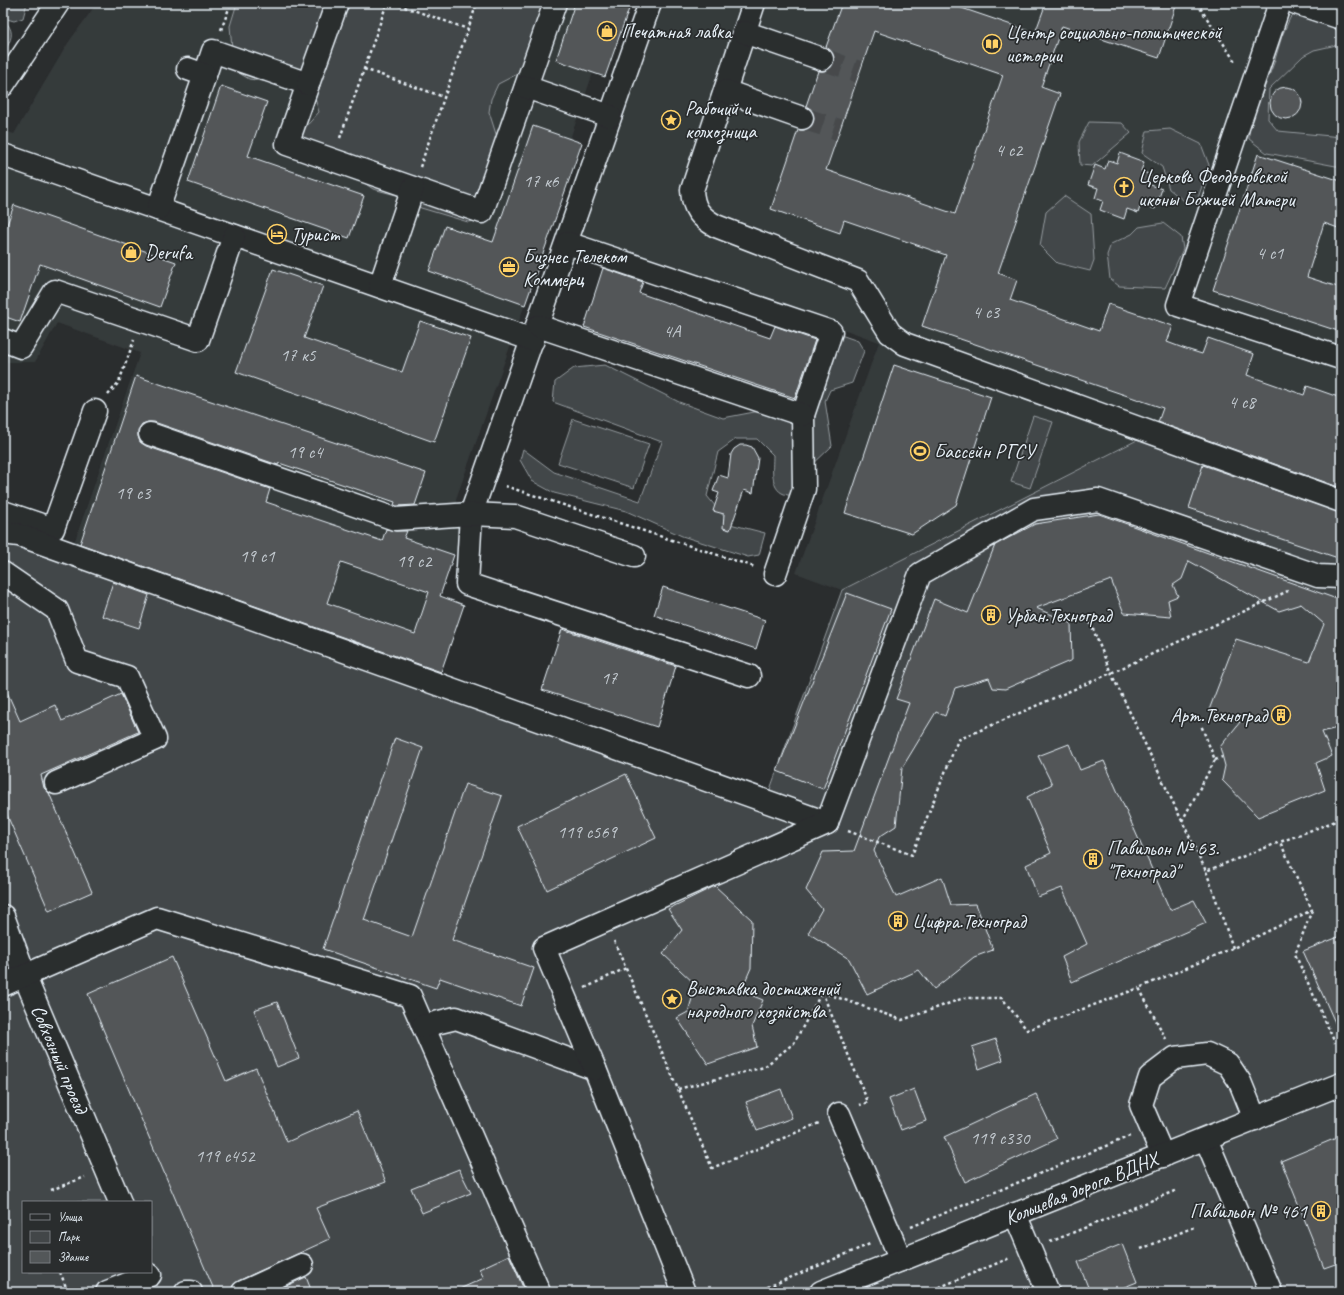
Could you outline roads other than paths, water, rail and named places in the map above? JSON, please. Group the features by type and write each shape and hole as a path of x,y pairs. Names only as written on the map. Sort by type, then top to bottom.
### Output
{"street":[{"path":"3,85 58,3"},
{"path":"337,3 287,144 482,212 556,3"},
{"path":"650,3 471,514 467,584 749,676"},
{"path":"754,3 692,190 695,208 705,220 716,226 858,281 890,333 905,344 1341,500"},
{"path":"1280,3 1178,305 1341,358"},
{"path":"1296,3 1341,18"},
{"path":"744,32 822,59"},
{"path":"158,209 197,72 213,51 308,84"},
{"path":"526,87 610,116"},
{"path":"725,91 802,118"},
{"path":"3,155 380,286 803,415"},
{"path":"380,286 413,188"},
{"path":"3,340 21,347 54,292 198,340 234,236"},
{"path":"567,243 831,332 803,415 804,489 775,574"},
{"path":"3,512 53,529 95,411"},
{"path":"150,434 395,519 471,514 515,516 634,556"},
{"path":"684,1292 595,1069 544,948 827,823 920,574 1034,509 1098,500 1318,576 1341,576"},
{"path":"3,533 19,534 827,823"},
{"path":"3,573 57,610 77,662 127,677 155,739 56,783"},
{"name":"Совхозный проезд","path":"3,916 24,974 120,1201"},
{"path":"3,985 24,974 157,918 410,996 539,1292"},
{"path":"423,1026 456,1018 595,1069"},
{"path":"1162,1156 1140,1105 1150,1077 1175,1058 1207,1054 1228,1064 1240,1082 1255,1119"},
{"name":"Кольцевая дорога ВДНХ","path":"821,1292 1341,1084"},
{"path":"839,1114 901,1260"},
{"path":"1206,1139 1270,1292"},
{"path":"1015,1214 1048,1292"},
{"path":"243,1292 302,1265"},
{"path":"108,1292 152,1280"},
{"path":"186,1292 191,1292"}],"tunnel":[{"path":"822,59 859,72"},
{"path":"802,118 839,130"}],"place":[{"name":"Печатная лавка","path":"607,31"},
{"name":"Центр социально-политической истории","path":"992,44"},
{"name":"Рабочий и колхозница","path":"671,120"},
{"name":"Церковь Феодоровской иконы Божией Матери","path":"1124,187"},
{"name":"Турист","path":"277,234"},
{"name":"Derufa","path":"131,252"},
{"name":"Бизнес Телеком Коммерц","path":"509,267"},
{"name":"Бассейн РГСУ","path":"920,451"},
{"name":"Урбан.Техноград","path":"991,615"},
{"name":"Арт.Техноград","path":"1281,715"},
{"name":"Павильон № 63. \"Техноград\"","path":"1093,859"},
{"name":"Цифра.Техноград","path":"898,921"},
{"name":"Выставка достижений народного хозяйства","path":"672,999"},
{"name":"Павильон № 461","path":"1321,1211"}]}
